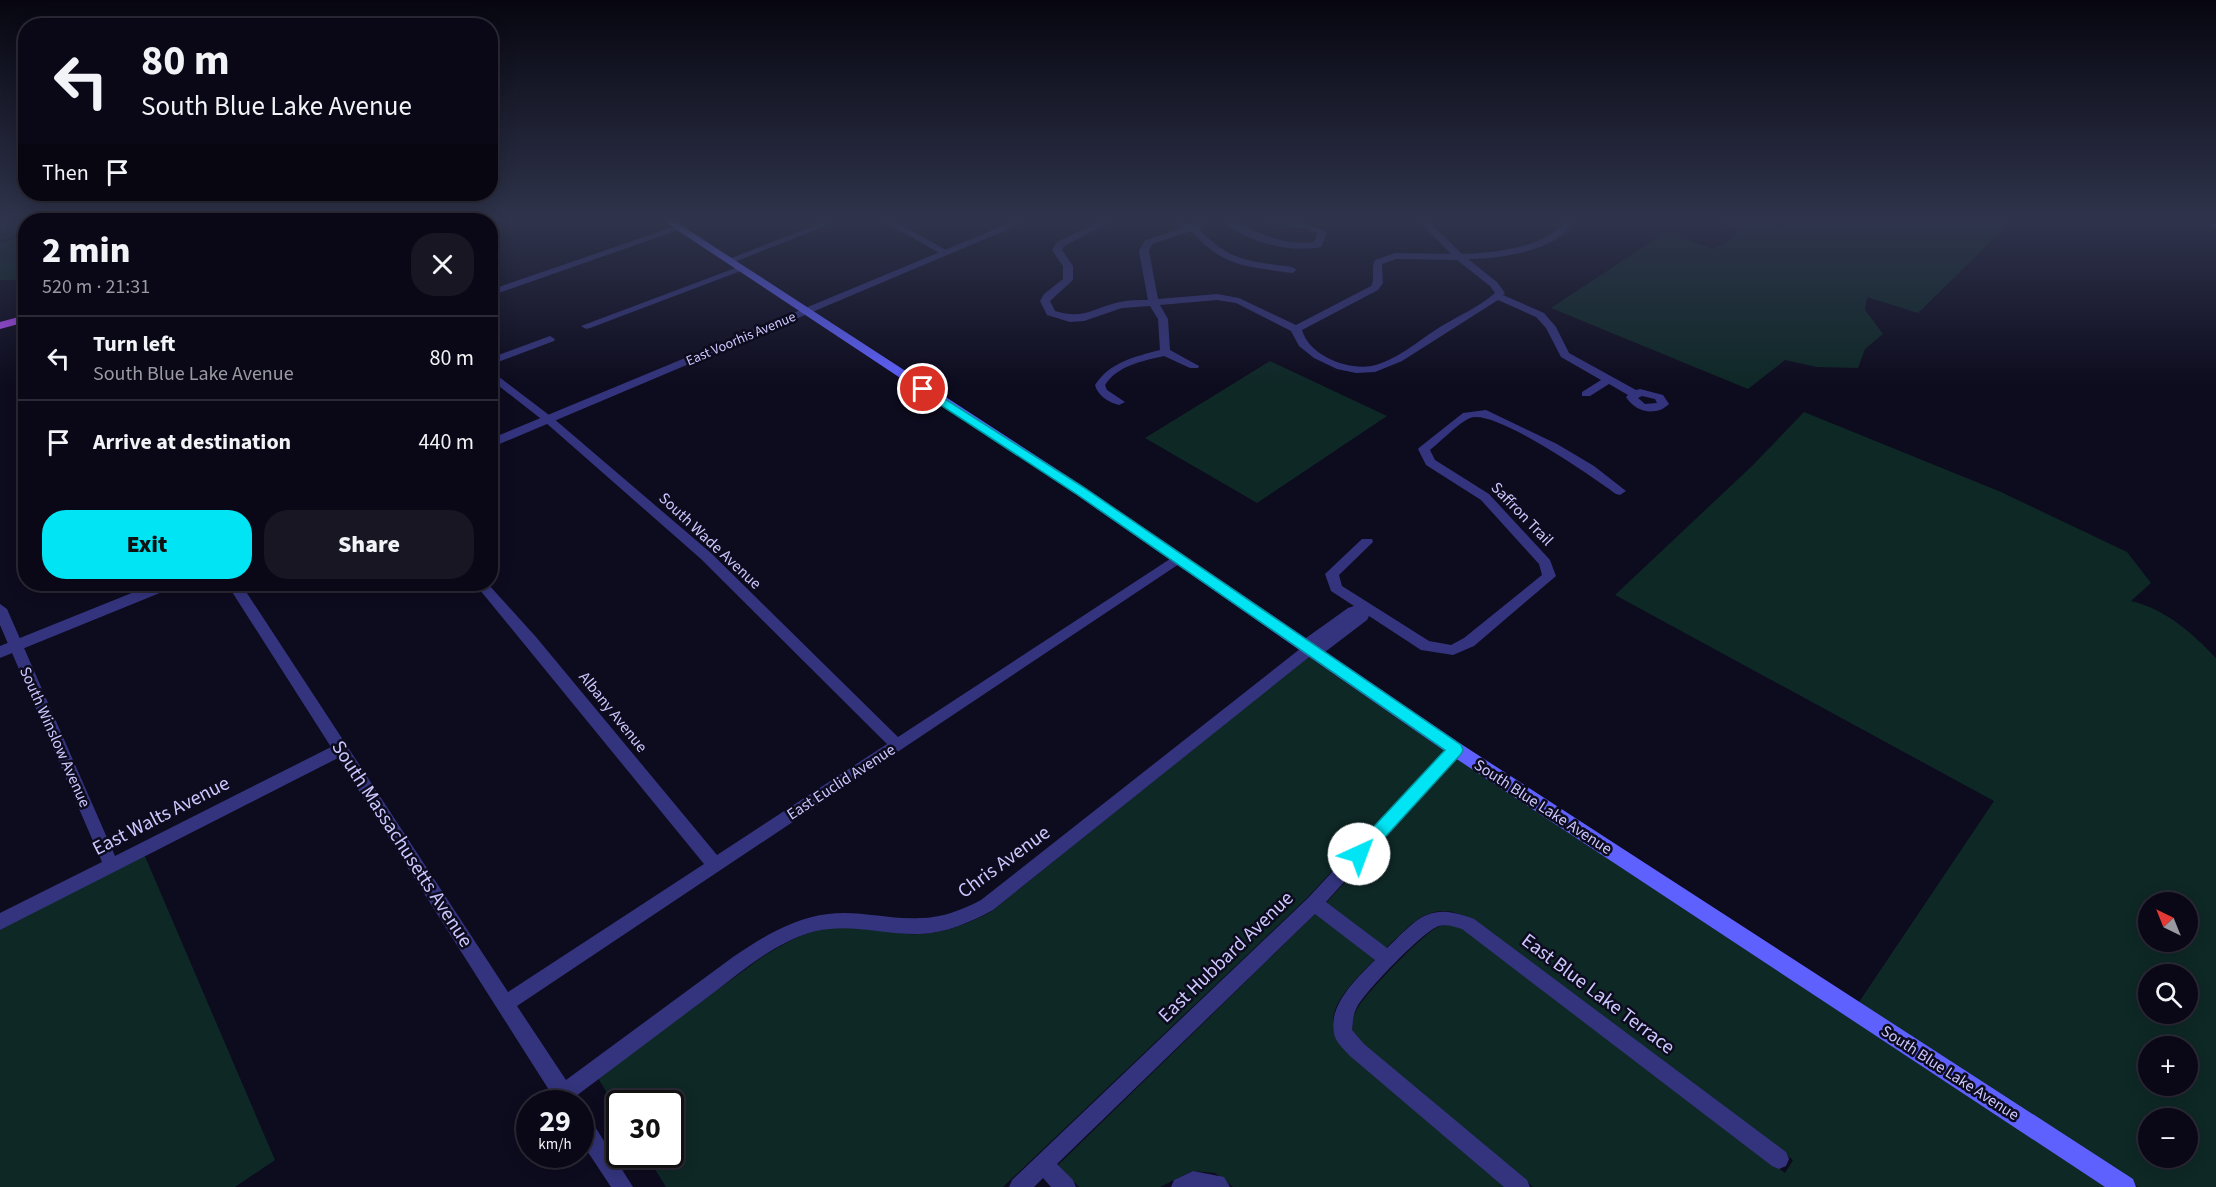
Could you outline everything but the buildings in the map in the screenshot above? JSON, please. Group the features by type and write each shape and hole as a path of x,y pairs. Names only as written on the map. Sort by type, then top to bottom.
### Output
{"main road":[{"name":"South Blue Lake Avenue","path":"751,275 1079,490 1455,750 2125,1187"},
{"path":"0,326 18,320"}],"street":[{"path":"498,290 537,275"},
{"path":"586,326 710,275"},
{"name":"East Voorhis Avenue","path":"498,441 893,275"},
{"path":"1068,275 1068,280 1045,301 1047,308 1059,316 1084,318 1121,305 1217,297 1239,301 1296,329 1299,340 1305,348 1329,362 1358,371 1386,366 1414,351 1497,296 1500,293 1484,275"},
{"path":"1149,275 1154,303 1163,319 1165,352"},
{"path":"1296,329 1375,288 1378,284 1377,275"},
{"path":"1497,296 1540,315 1551,327 1565,355 1635,394"},
{"path":"498,359 550,339"},
{"path":"1119,402 1102,392 1100,385 1103,378 1134,361 1165,352 1194,366"},
{"name":"South Wade Avenue","path":"498,379 549,420 706,556 897,745"},
{"path":"1586,394 1608,380"},
{"name":"Saffron Trail","path":"1367,542 1332,574 1336,588 1365,609 1426,646 1453,650 1469,642 1549,576 1545,563 1485,497 1430,462 1424,449 1467,416 1486,413 1505,421 1590,469 1620,491"},
{"name":"East Euclid Avenue","path":"505,1004 1178,560"},
{"path":"0,652 150,591"},
{"name":"South Massachusetts Avenue","path":"239,591 560,1090"},
{"name":"Albany Avenue","path":"487,591 539,650 714,865"},
{"name":"South Winslow Avenue","path":"0,609 111,865"},
{"name":"Chris Avenue","path":"578,1090 753,953 789,933 843,919 894,925 931,925 970,915 987,905 1310,648 1320,648 1362,617 1365,609"},
{"name":"East Walts Avenue","path":"0,922 341,750"},
{"name":"East Hubbard Avenue","path":"1018,1187 1314,903 1455,750"},
{"path":"1314,903 1388,960"},
{"name":"East Blue Lake Terrace","path":"1520,1187 1357,1050 1342,1034 1342,1018 1351,1000 1388,960 1430,921 1447,916 1468,924 1779,1159"},
{"path":"594,1142 623,1187"},
{"path":"1043,1164 1066,1187"},
{"path":"1182,1187 1193,1181 1217,1184 1220,1187"}],"green space":[{"path":"0,275 18,275 18,280 0,280"},
{"path":"1600,275 1956,275 1918,313 1867,297 1865,310 1883,334 1865,349 1858,368 1817,367 1785,360 1748,389 1551,308"},
{"path":"1270,361 1387,416 1257,503 1145,438"},
{"path":"1804,412 2001,492 2127,552 2151,583 2131,601 2156,610 2178,623 2216,658 2216,1187 2138,1187 1857,1005 1994,801 1615,595 1753,465"},
{"path":"1309,656 1445,749 1307,898 1003,1187 666,1187 654,1168 684,1168 684,1090 606,1091 598,1078 758,960 798,937 832,927 908,934 930,933 962,925 992,911"},
{"path":"1458,758 2112,1187 1533,1187 1362,1045 1352,1032 1354,1015 1364,999 1410,950 1438,927 1449,925 1465,930 1785,1173 1793,1160 1472,919 1457,913 1434,912 1414,922 1385,949 1325,904"},
{"path":"144,854 275,1160 235,1187 0,1187 0,928"},
{"path":"1316,913 1375,959 1351,985 1338,1004 1333,1026 1336,1037 1507,1187 1233,1187 1215,1173 1192,1171 1160,1187 1079,1187 1058,1165"}],"route":[{"path":"923,389 1079,490 1455,750 1359,854"}]}
